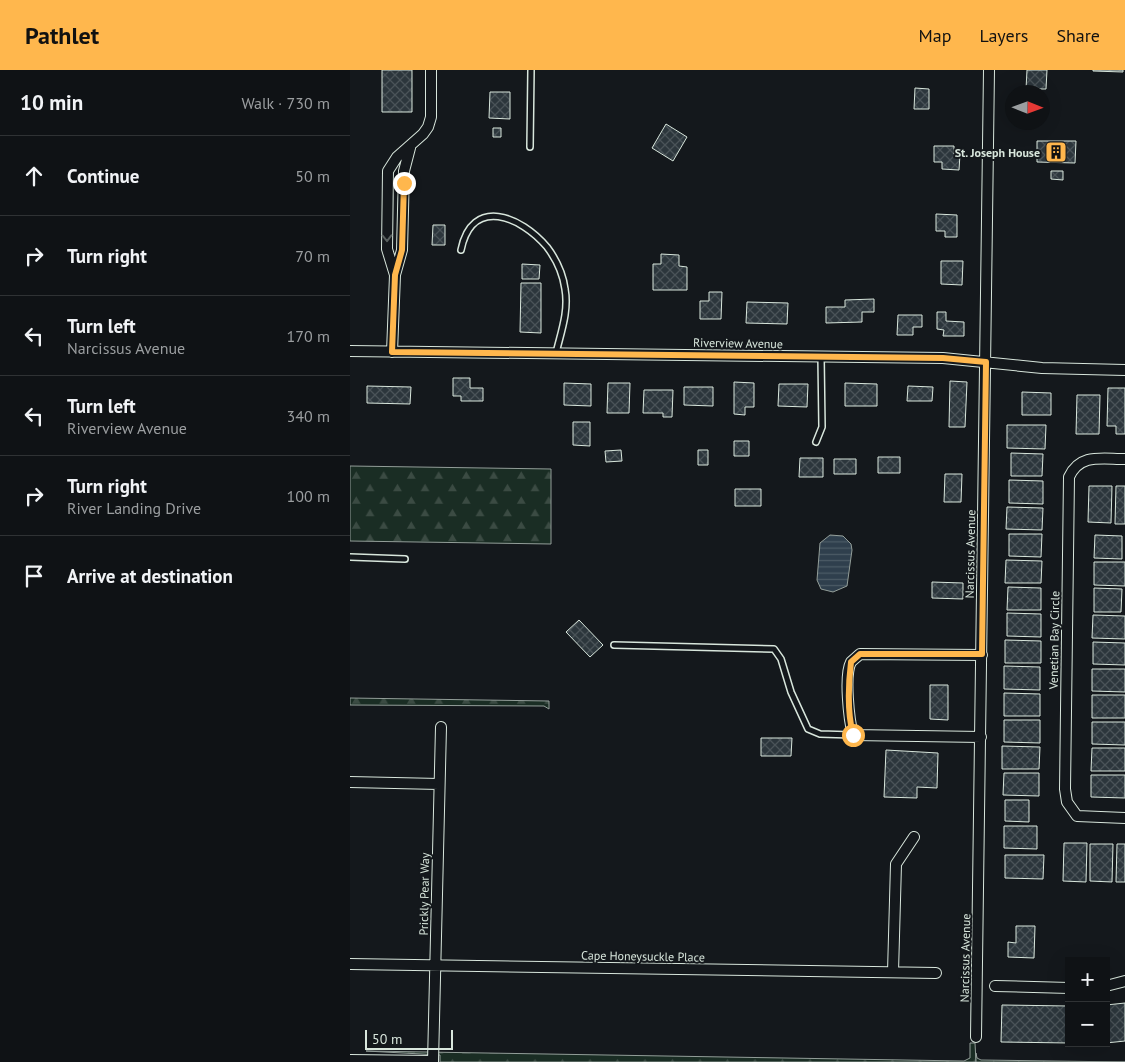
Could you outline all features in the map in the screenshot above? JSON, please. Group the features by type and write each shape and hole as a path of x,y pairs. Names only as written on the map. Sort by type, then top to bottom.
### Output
{"street":[{"path":"395,275 387,249 388,171 397,157 428,127 431,117 431,70"},
{"name":"Narcissus Avenue","path":"976,1037 989,70"},
{"path":"392,352 395,275 402,250 404,171 410,146"},
{"path":"387,200 404,199"},
{"name":"Riverview Avenue","path":"350,351 943,358 1042,368 1125,370"},
{"name":"Venetian Bay Circle","path":"1125,459 1088,458 1073,469 1069,477 1065,789 1067,802 1077,816 1125,818"},
{"path":"981,737 853,735 849,720 848,685 851,662 860,654 982,654"},
{"name":"Prickly Pear Way","path":"433,1062 441,727"},
{"path":"350,782 439,784"},
{"path":"893,972 896,864 914,837"},
{"name":"Cape Honeysuckle Place","path":"350,964 936,973"},
{"path":"1110,985 1125,981"},
{"path":"995,986 1065,988"},
{"path":"350,1060 433,1062"}],"lane":[{"path":"530,146 531,70"},
{"path":"462,250 469,228 476,222 492,215 517,223 546,247 560,268 567,301 556,354"},
{"path":"816,442 822,427 822,356"},
{"path":"350,557 405,559"},
{"path":"614,645 774,649 781,658 791,692 808,729 820,734 853,735"}],"green space":[{"path":"350,466 551,469 551,544 350,541"},
{"path":"350,698 549,701 549,709 544,706 350,705"},
{"path":"970,1043 975,1043 976,1062 440,1062 440,1055 366,1051 964,1061 970,1058"},
{"path":"976,1053 977,1058 981,1060 1125,1062 976,1062"}],"water":[{"path":"830,535 843,536 851,544 852,550 847,586 833,592 821,589 817,580 820,543"}],"building":[{"path":"382,70 412,70 412,112 382,112"},
{"path":"1027,70 1047,70 1046,85 1026,85"},
{"path":"1123,70 1123,72 1093,71"},
{"path":"915,88 929,89 929,109 914,109"},
{"path":"490,92 510,92 510,119 489,118"},
{"path":"666,124 687,137 673,161 652,148"},
{"path":"493,128 501,128 501,137 493,137"},
{"name":"St. Joseph House","path":"1037,141 1076,141 1075,163 1037,162"},
{"path":"934,146 954,146 954,154 960,154 959,170 942,169 942,162 934,162"},
{"path":"1051,171 1063,171 1063,180 1051,179"},
{"path":"936,214 957,215 957,237 945,237 945,231 936,231"},
{"path":"433,225 445,225 445,245 432,245"},
{"path":"661,254 679,255 679,266 687,267 687,290 653,290 653,264 661,264"},
{"path":"941,261 963,261 962,285 941,284"},
{"path":"522,264 540,265 539,279 522,279"},
{"path":"521,283 541,283 541,333 520,332"},
{"path":"709,292 722,292 721,319 700,319 700,301 709,301"},
{"path":"874,299 874,312 862,312 862,322 826,323 826,307 845,307 845,300"},
{"path":"747,302 788,303 787,324 746,323"},
{"path":"937,312 946,312 946,321 964,322 964,336 943,336 944,330 937,329"},
{"path":"898,315 922,315 922,327 913,327 913,335 897,335"},
{"path":"453,378 470,378 470,388 483,388 483,401 461,401 461,396 453,396"},
{"path":"950,381 967,382 965,427 949,427"},
{"path":"734,382 754,383 754,407 745,407 745,415 734,414"},
{"path":"564,383 591,384 591,406 564,405"},
{"path":"608,383 630,383 629,413 607,413"},
{"path":"845,383 877,384 877,406 845,406"},
{"path":"779,384 808,384 807,407 778,406"},
{"path":"367,386 411,387 410,404 367,403"},
{"path":"908,386 933,387 932,401 907,401"},
{"path":"684,387 713,387 713,406 684,405"},
{"path":"1108,388 1125,388 1125,434 1116,434 1116,426 1107,426"},
{"path":"644,390 673,390 672,417 663,417 663,413 643,413"},
{"path":"1022,392 1051,393 1051,415 1022,415"},
{"path":"1077,395 1100,395 1099,434 1076,434"},
{"path":"573,422 590,422 590,446 573,445"},
{"path":"1007,425 1046,425 1045,449 1007,448"},
{"path":"734,441 749,441 749,456 734,456"},
{"path":"621,450 622,461 606,462 605,451"},
{"path":"698,450 708,450 708,465 698,465"},
{"path":"1011,453 1043,454 1042,476 1011,476"},
{"path":"878,457 900,457 900,473 878,473"},
{"path":"800,458 823,458 823,477 799,477"},
{"path":"834,459 856,459 856,474 834,474"},
{"path":"945,474 962,474 961,502 944,502"},
{"path":"1009,480 1043,481 1043,504 1009,503"},
{"path":"1089,486 1112,486 1111,523 1088,522"},
{"path":"1116,486 1125,486 1125,524 1115,524"},
{"path":"735,489 761,489 761,506 735,506"},
{"path":"1007,507 1043,508 1042,530 1006,529"},
{"path":"1009,534 1042,534 1041,557 1009,556"},
{"path":"1095,535 1122,536 1122,559 1094,558"},
{"path":"1006,560 1042,561 1041,583 1005,583"},
{"path":"1094,562 1125,562 1125,586 1094,585"},
{"path":"932,582 963,583 963,599 932,598"},
{"path":"1008,587 1041,588 1041,610 1007,610"},
{"path":"1094,588 1122,589 1121,612 1094,612"},
{"path":"1007,613 1041,614 1041,637 1007,636"},
{"path":"1093,615 1125,616 1125,639 1092,638"},
{"path":"579,620 603,645 590,657 566,632"},
{"path":"1005,640 1041,641 1041,663 1005,663"},
{"path":"1093,642 1125,643 1125,665 1093,664"},
{"path":"1004,666 1040,667 1040,690 1004,689"},
{"path":"1092,669 1125,669 1125,692 1092,691"},
{"path":"930,685 948,685 948,720 930,719"},
{"path":"1004,693 1040,694 1040,716 1004,716"},
{"path":"1092,695 1125,695 1125,718 1092,718"},
{"path":"1004,720 1040,720 1040,743 1004,742"},
{"path":"1092,722 1125,722 1125,745 1092,744"},
{"path":"761,738 792,738 791,756 761,756"},
{"path":"1002,746 1040,747 1039,769 1002,769"},
{"path":"1092,748 1125,748 1125,771 1091,771"},
{"path":"886,750 938,753 937,788 917,787 917,798 884,797"},
{"path":"1004,773 1039,773 1039,796 1003,795"},
{"path":"1091,775 1125,775 1125,798 1091,797"},
{"path":"1005,800 1029,800 1029,822 1005,821"},
{"path":"1004,826 1037,826 1037,849 1004,848"},
{"path":"1064,843 1087,843 1086,882 1063,881"},
{"path":"1090,844 1113,844 1112,882 1090,881"},
{"path":"1117,844 1125,844 1125,882 1116,882"},
{"path":"1005,855 1044,855 1043,879 1005,878"},
{"path":"1016,926 1035,926 1034,958 1008,957 1008,942 1016,943"},
{"path":"1125,1003 1125,1041 1110,1043 1110,1005"},
{"path":"1002,1005 1065,1006 1065,1043 1001,1042"}],"place":[{"name":"St. Joseph House","path":"1056,152"}],"route":[{"path":"404,183 402,250 395,275 392,352 943,358 986,362 982,654 860,654 851,662 848,685 849,720 853,735"}]}
